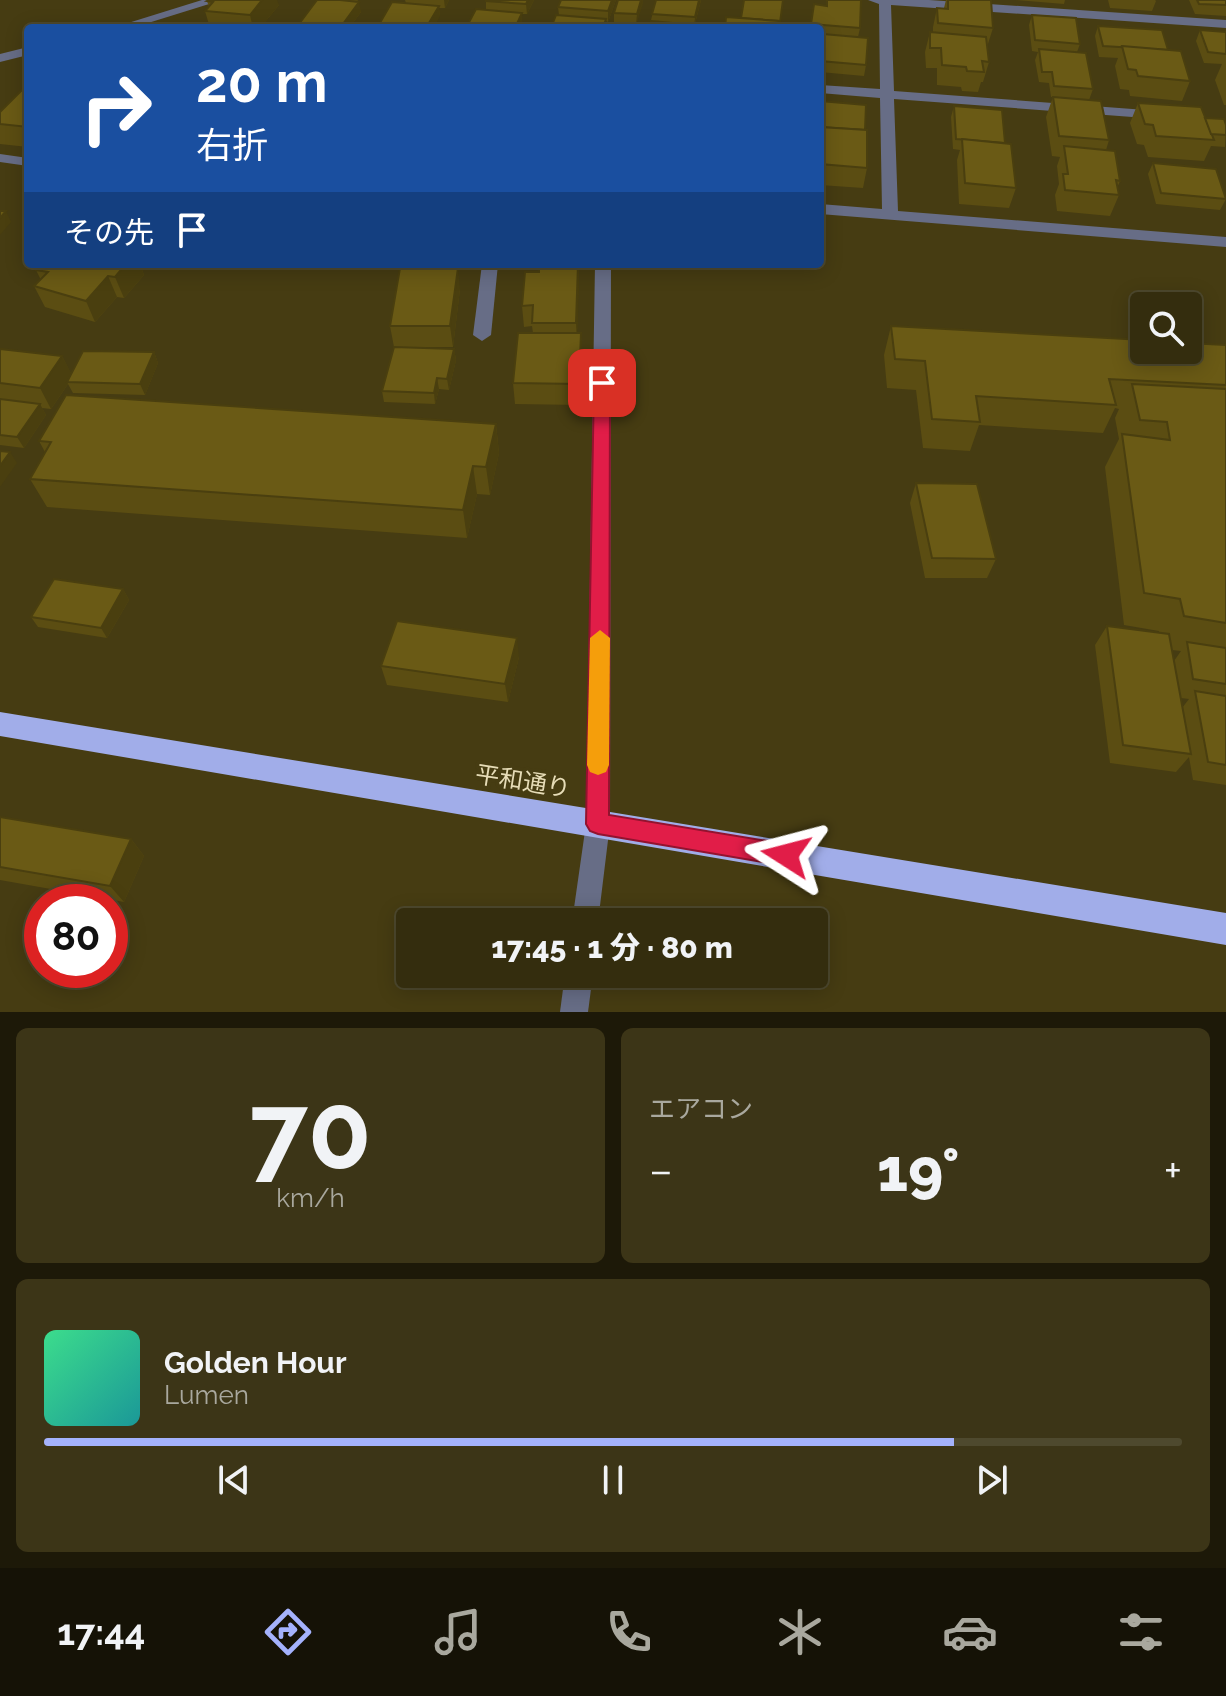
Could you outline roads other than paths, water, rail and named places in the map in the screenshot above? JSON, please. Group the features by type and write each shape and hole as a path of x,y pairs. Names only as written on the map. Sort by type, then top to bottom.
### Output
{"highway":[{"name":"平和通り","path":"0,724 1226,929"}],"street":[{"path":"132,24 216,0"},
{"path":"874,0 1226,24"},
{"path":"885,0 890,214"},
{"path":"0,58 24,52"},
{"path":"824,89 1180,116"},
{"path":"0,158 24,161"},
{"path":"824,209 1226,242"},
{"path":"482,335 490,268"},
{"path":"587,908 598,824 603,268"},
{"path":"574,1012 577,988"}]}
